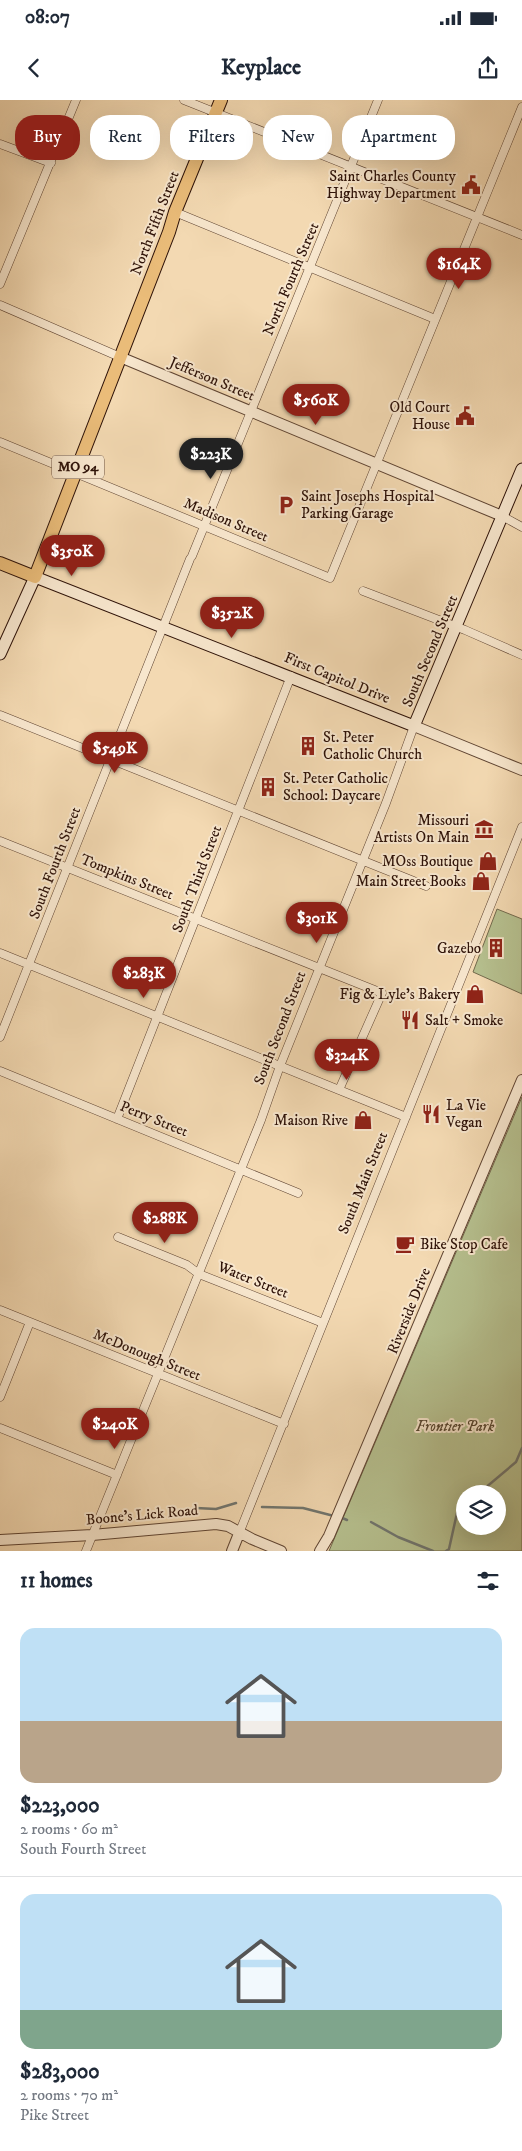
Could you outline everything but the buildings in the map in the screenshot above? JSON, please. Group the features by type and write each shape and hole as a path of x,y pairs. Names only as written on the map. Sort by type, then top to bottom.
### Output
{"main road":[{"name":"North Fifth Street","path":"120,357 175,212 221,100"},
{"name":"MO 94","path":"34,577 120,357"},
{"name":"South Second Street","path":"414,726 522,469"},
{"name":"First Capitol Drive","path":"0,563 414,726"},
{"path":"0,654 34,577"}],"street":[{"path":"0,284 76,100"},
{"path":"184,100 522,235"},
{"name":"North Fourth Street","path":"251,413 378,100"},
{"path":"376,464 522,107"},
{"path":"0,144 51,163"},
{"path":"175,212 435,319"},
{"name":"Jefferson Street","path":"0,305 251,413 502,516 522,527"},
{"name":"South Fourth Street","path":"0,1037 30,965 109,759 251,413"},
{"name":"Madison Street","path":"0,442 330,578 376,464"},
{"path":"363,591 457,627 522,655"},
{"name":"South Third Street","path":"117,1119 291,676"},
{"path":"0,715 426,886"},
{"name":"First Capitol Drive","path":"414,726 522,770"},
{"name":"South Second Street","path":"86,1551 242,1170 280,1066 395,782 414,726"},
{"name":"South Main Street","path":"232,1551 522,827"},
{"name":"Tompkins Street","path":"0,841 382,993 339,1090"},
{"path":"0,953 406,1117"},
{"name":"Perry Street","path":"0,1071 298,1193"},
{"name":"Riverside Drive","path":"320,1551 329,1536 522,1080"},
{"name":"Water Street","path":"118,1237 187,1265 200,1274 323,1323"},
{"name":"McDonough Street","path":"0,1310 284,1424"},
{"path":"0,1397 30,1322"},
{"path":"0,1428 117,1475"},
{"name":"Boone's Lick Road","path":"0,1540 92,1535 206,1524 228,1526 280,1551"}],"green space":[{"path":"497,909 522,919 522,994 473,972"},
{"name":"Frontier Park","path":"522,1097 522,1551 329,1551"}],"waterway":[{"path":"489,1485 516,1462 522,1448"},
{"path":"196,1508 216,1509 236,1503"},
{"path":"262,1507 303,1508 334,1516"},
{"path":"340,1517 347,1520"},
{"path":"446,1551 449,1549 456,1518"},
{"path":"371,1522 398,1537 433,1551"}],"place":[{"name":"Saint Charles County Highway Department","path":"471,185"},
{"name":"Old Court House","path":"465,416"},
{"name":"Saint Josephs Hospital Parking Garage","path":"286,505"},
{"name":"St. Peter Catholic Church","path":"308,746"},
{"name":"St. Peter Catholic School: Daycare","path":"268,787"},
{"name":"Missouri Artists On Main","path":"484,829"},
{"name":"MOss Boutique","path":"488,861"},
{"name":"Main Street Books","path":"481,881"},
{"name":"Gazebo","path":"496,948"},
{"name":"Fig & Lyle's Bakery","path":"475,994"},
{"name":"Salt + Smoke","path":"410,1020"},
{"name":"La Vie Vegan","path":"431,1114"},
{"name":"Maison Rive","path":"363,1120"},
{"name":"Bike Stop Cafe","path":"405,1244"}]}
